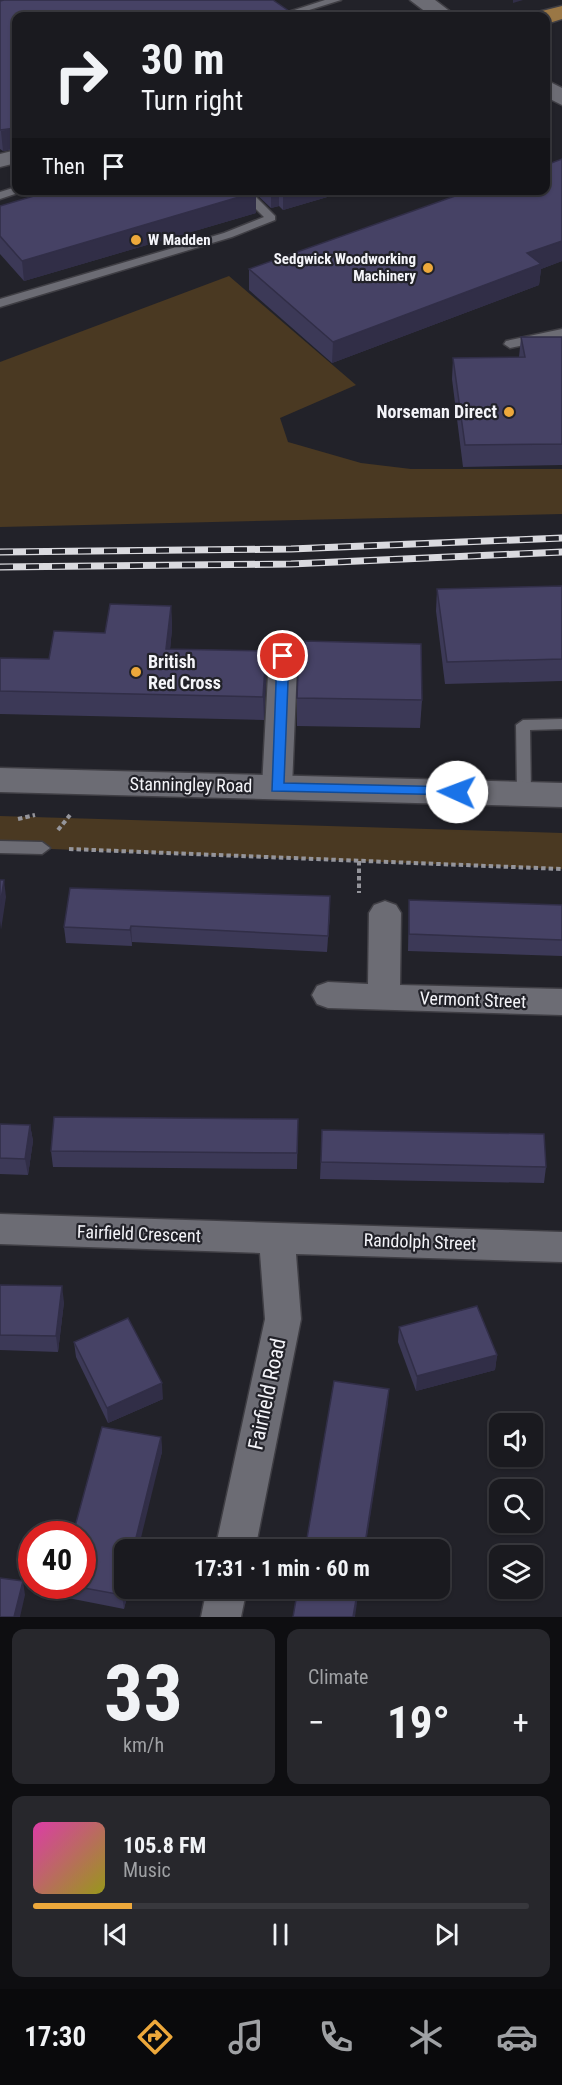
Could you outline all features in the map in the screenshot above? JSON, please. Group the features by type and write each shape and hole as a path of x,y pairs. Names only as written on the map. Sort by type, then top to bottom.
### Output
{"street":[{"path":"421,0 438,12"},
{"path":"277,787 272,656 366,657"},
{"name":"Stanningley Road","path":"0,780 562,795"},
{"path":"384,997 385,914"},
{"name":"Vermont Street","path":"328,995 562,1002"},
{"name":"Fairfield Crescent","path":"0,1229 277,1238"},
{"name":"Randolph Street","path":"277,1238 562,1247"},
{"name":"Fairfield Road","path":"237,1539 283,1319 277,1238"},
{"path":"221,1617 225,1599"}],"lane":[{"path":"294,12 336,0"},
{"path":"0,303 228,235 271,218 247,195"},
{"path":"510,344 562,333"},
{"path":"524,793 523,725 562,724"},
{"path":"0,847 42,848"}],"path":[{"path":"42,848 562,869"}],"shaded area":[{"path":"229,276 356,385 280,418 288,442 361,463 411,469 562,469 562,514 0,527 0,362"},
{"path":"0,816 562,833 562,869 0,847"}],"building":[{"path":"273,0 290,12 12,12 12,128 0,130 0,1"},
{"name":"Sedgwick Woodworking Machinery","path":"562,159 562,241 527,253 541,264 333,342 249,269 458,195 550,195 550,164"},
{"path":"37,195 246,195 22,261 0,236 0,206"},
{"name":"Norseman Direct","path":"521,337 562,337 562,444 465,445 453,358 525,357"},
{"path":"562,586 562,659 447,662 437,589"},
{"path":"110,604 171,606 166,649 266,651 263,697 0,691 0,658 49,659 54,631 105,633"},
{"path":"305,641 421,644 422,700 297,698 299,647 305,647"},
{"path":"0,880 4,880 0,906"},
{"path":"70,888 330,896 328,936 131,926 130,930 64,927"},
{"path":"409,900 562,905 562,940 409,934"},
{"path":"54,1117 298,1119 297,1153 51,1151"},
{"path":"0,1124 30,1125 25,1159 0,1158"},
{"path":"322,1130 544,1134 546,1167 321,1162"},
{"path":"0,1285 62,1286 56,1336 0,1335"},
{"path":"477,1306 497,1355 417,1376 399,1327"},
{"path":"128,1318 162,1383 107,1408 74,1342"},
{"path":"334,1381 389,1389 366,1539 307,1539"},
{"path":"102,1427 161,1437 136,1539 114,1539 114,1594 96,1590 96,1521 77,1521"},
{"path":"0,1578 18,1580 18,1599 14,1617 0,1617"},
{"path":"296,1599 356,1599 353,1617 293,1617"}],"railway":[{"path":"0,552 291,549 562,538"},
{"path":"0,567 291,564 562,552"}],"place":[{"name":"W Madden","path":"136,240"},
{"name":"Sedgwick Woodworking Machinery","path":"428,268"},
{"name":"Norseman Direct","path":"509,412"},
{"name":"British Red Cross","path":"136,672"}],"route":[{"path":"283,656 277,787 457,792"}]}
